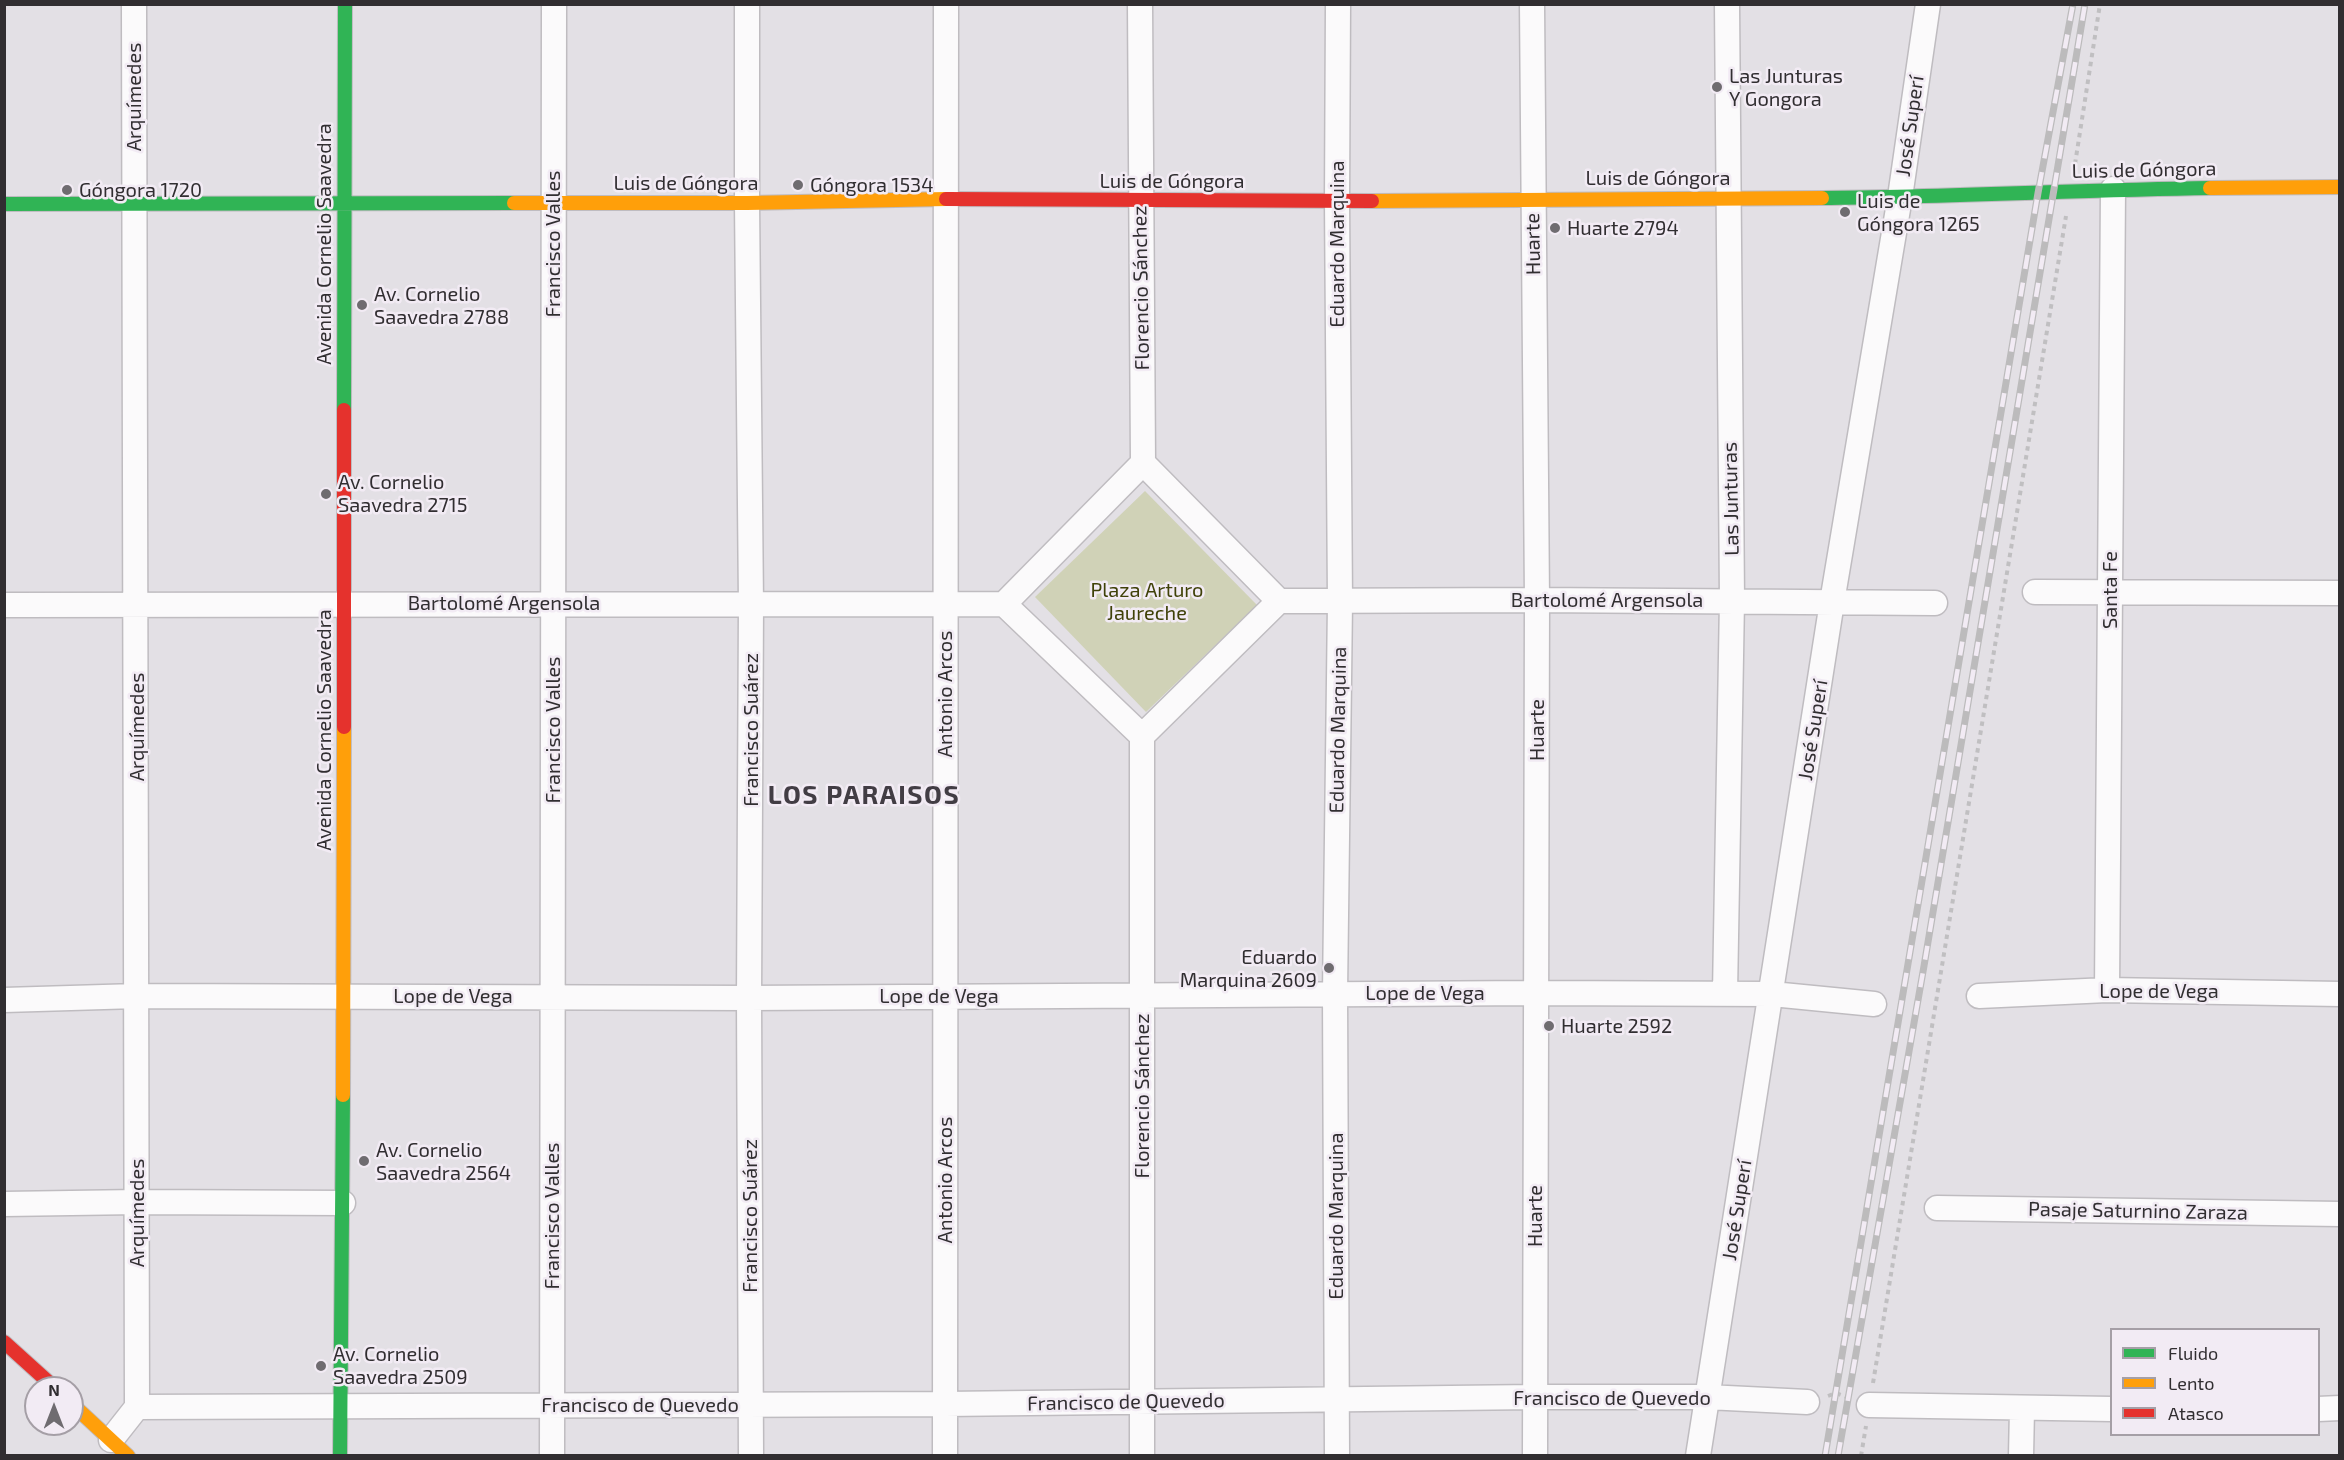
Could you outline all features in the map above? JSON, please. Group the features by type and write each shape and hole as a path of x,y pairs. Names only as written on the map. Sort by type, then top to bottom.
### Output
{"main road":[{"name":"Avenida Cornelio Saavedra","path":"340,1455 345,4"},
{"name":"Luis de Góngora","path":"4,204 747,203 946,199 1337,201 1899,197 2113,189 2340,187"},
{"path":"4,1342 42,1376"},
{"path":"84,1415 120,1448"}],"street":[{"name":"Arquímedes","path":"134,4 137,1407"},
{"name":"Francisco Valles","path":"552,1455 554,4"},
{"name":"Francisco Suárez","path":"747,4 752,603 749,998 751,1455"},
{"name":"Antonio Arcos","path":"945,1455 946,4"},
{"name":"Florencio Sánchez","path":"1140,4 1143,463"},
{"name":"Eduardo Marquina","path":"1337,1455 1335,993 1340,602 1338,4"},
{"name":"Huarte","path":"1532,4 1537,600 1535,1455"},
{"name":"Las Junturas","path":"1725,993 1732,600 1727,4"},
{"name":"José Superí","path":"1698,1455 1928,4"},
{"name":"Santa Fe","path":"2107,990 2113,189"},
{"path":"1143,463 1279,602 1142,736 1004,604 1143,463"},
{"path":"2035,592 2340,592"},
{"name":"Bartolomé Argensola","path":"1279,602 1732,600 1935,603"},
{"name":"Bartolomé Argensola","path":"4,605 1004,604"},
{"name":"Florencio Sánchez","path":"1142,736 1142,1455"},
{"name":"Lope de Vega","path":"1979,996 2107,990 2340,994"},
{"name":"Lope de Vega","path":"4,1000 137,996 749,998 1335,993 1725,993 1772,994 1874,1004"},
{"path":"4,1204 342,1203"},
{"name":"Pasaje Saturnino Zaraza","path":"1937,1208 2340,1214"},
{"name":"Francisco de Quevedo","path":"137,1407 945,1404 1535,1397 1707,1397 1807,1402"},
{"path":"1869,1405 2110,1409"},
{"path":"120,1448 137,1407"},
{"path":"2320,1408 2340,1408"},
{"path":"2021,1455 2022,1409"}],"path":[{"path":"1861,1455 2100,4"},
{"path":"1807,1402 1836,1393 1869,1405"}],"green space":[{"name":"Plaza Arturo Jaureche","path":"1145,491 1257,605 1146,712 1035,597"}],"railway":[{"path":"1825,1456 2038,193 2073,4"},
{"path":"1838,1456 1924,966 2085,4"}],"traffic: fast":[{"path":"344,410 345,4"},
{"path":"1822,198 2210,188"},
{"path":"4,204 514,203"},
{"path":"340,1456 343,1095"}],"traffic: slow":[{"path":"2210,188 2340,187"},
{"path":"1372,201 1822,198"},
{"path":"514,203 747,203 946,199"},
{"path":"343,1095 344,727"},
{"path":"84,1415 128,1456"}],"traffic: jam":[{"path":"946,199 1372,201"},
{"path":"344,410 344,727"},
{"path":"4,1342 42,1376"}],"place":[{"name":"Las Junturas Y Gongora","path":"1717,87"},
{"name":"Góngora 1534","path":"798,185"},
{"name":"Góngora 1720","path":"67,190"},
{"name":"Luis de Góngora 1265","path":"1845,212"},
{"name":"Huarte 2794","path":"1555,228"},
{"name":"Av. Cornelio Saavedra 2788","path":"362,305"},
{"name":"Av. Cornelio Saavedra 2715","path":"326,494"},
{"name":"Eduardo Marquina 2609","path":"1329,968"},
{"name":"Huarte 2592","path":"1549,1026"},
{"name":"Av. Cornelio Saavedra 2564","path":"364,1161"},
{"name":"Av. Cornelio Saavedra 2509","path":"321,1366"}],"district":[{"name":"LOS PARAISOS","path":"864,795"}]}
